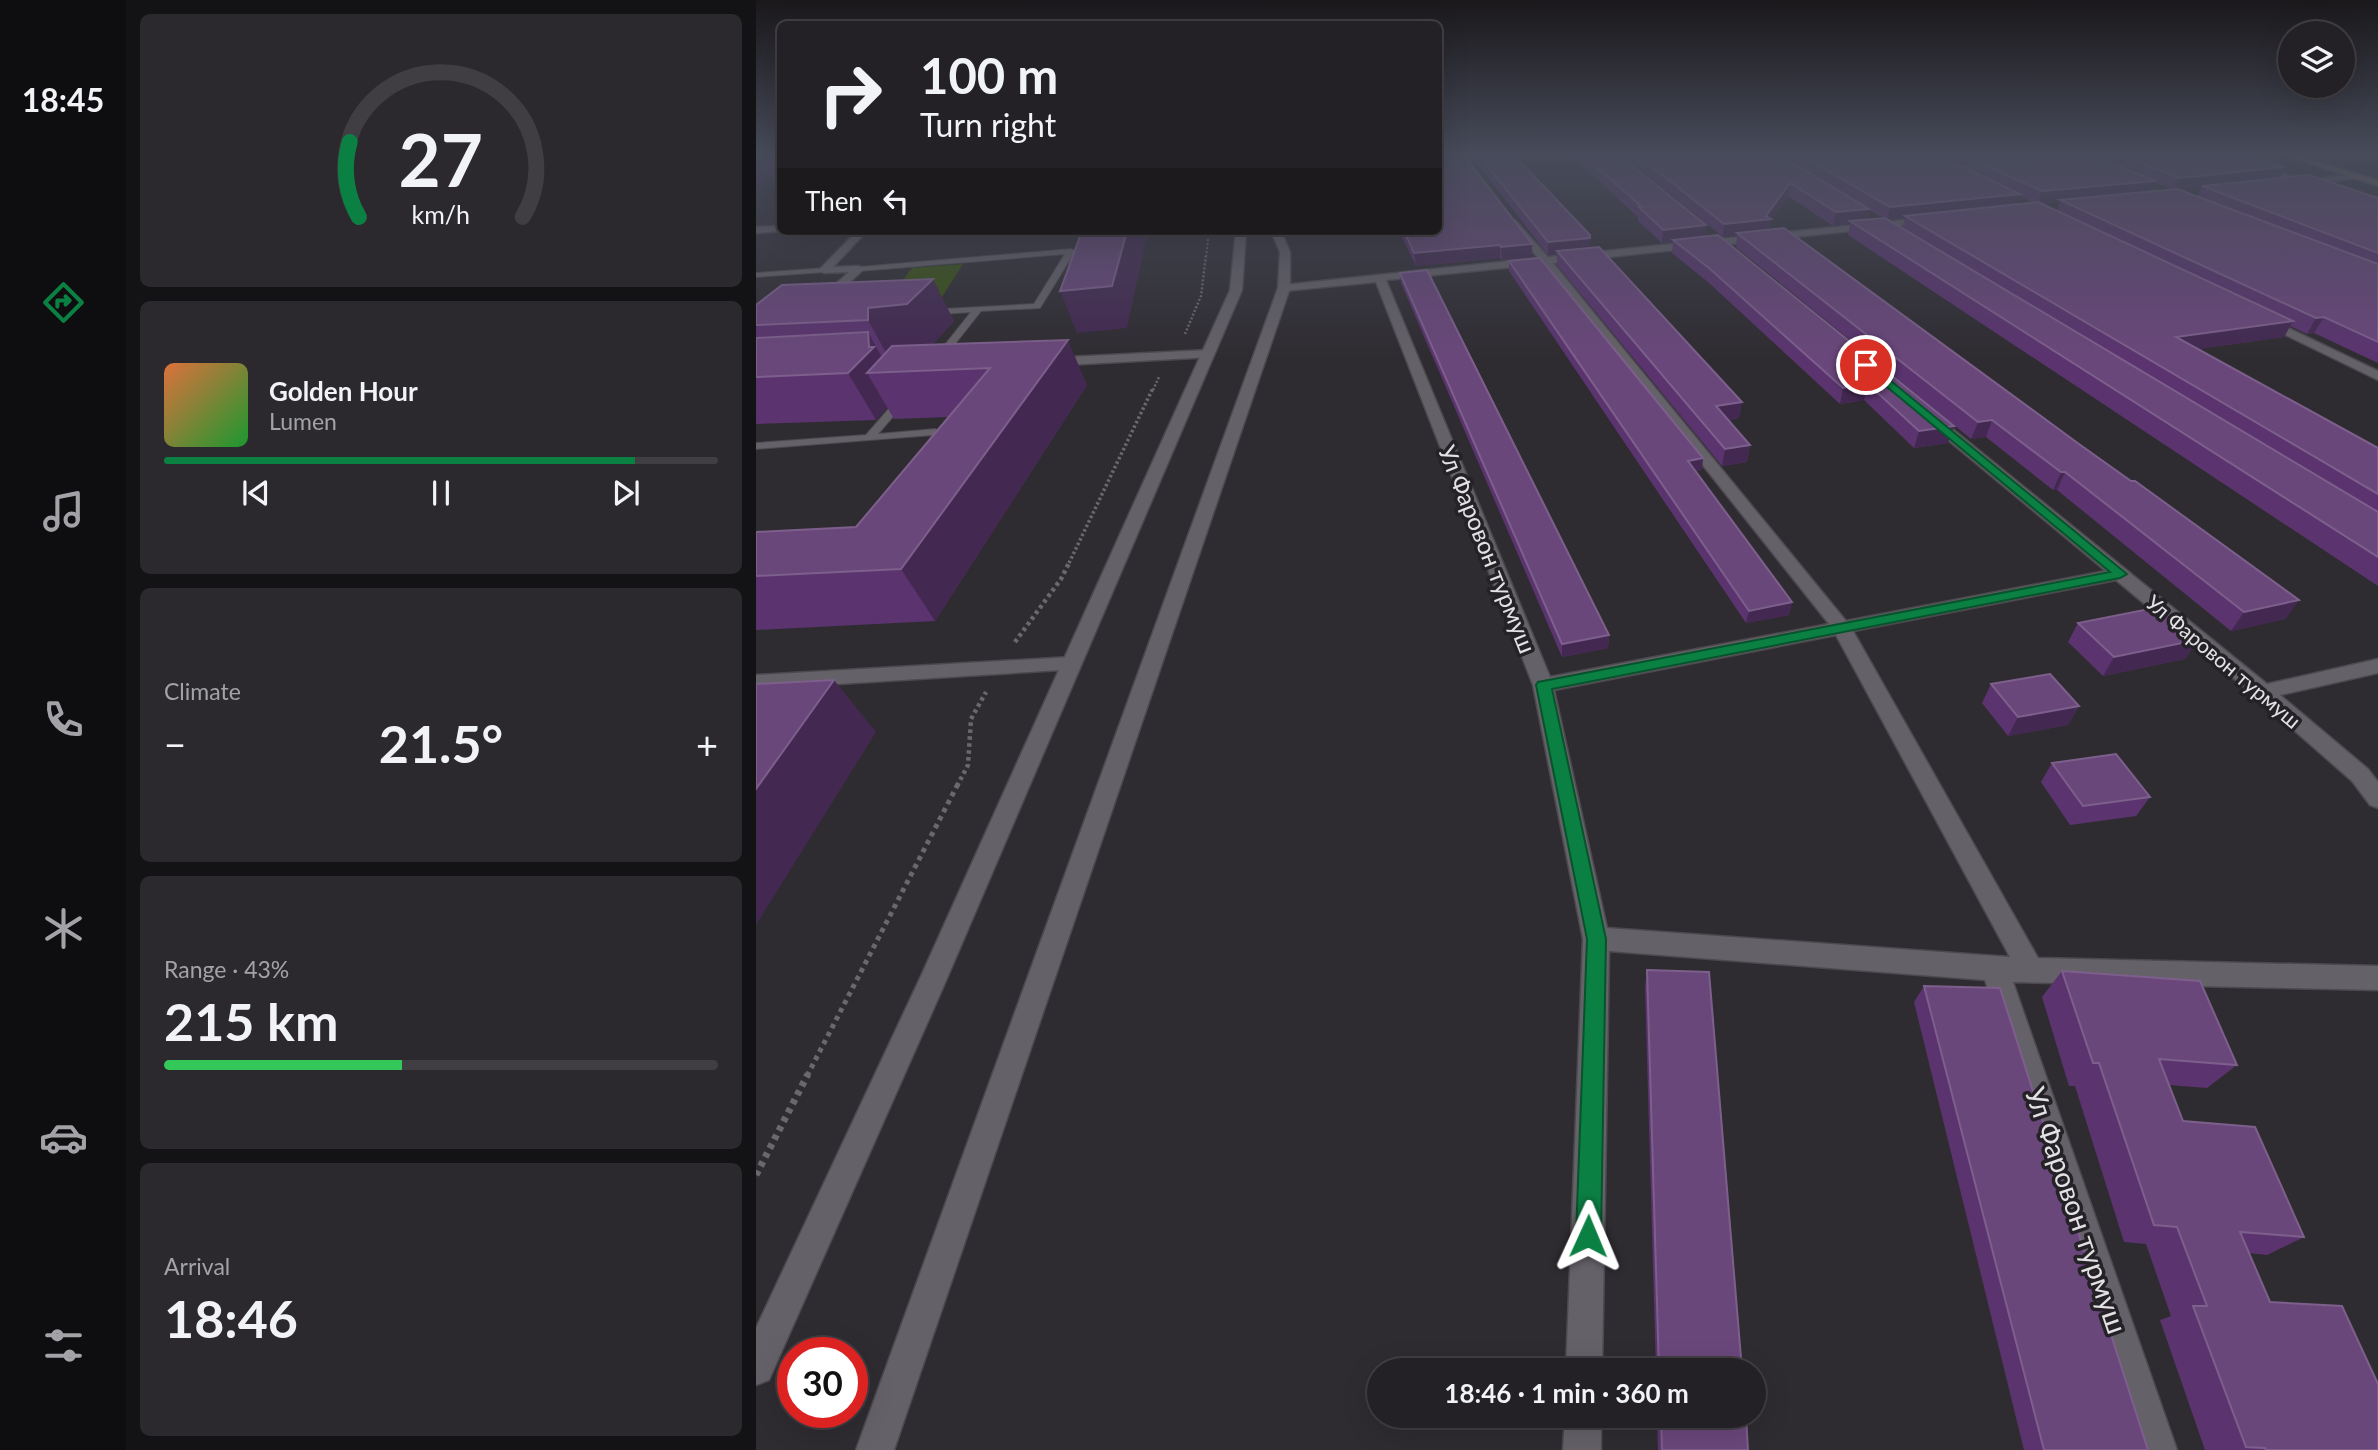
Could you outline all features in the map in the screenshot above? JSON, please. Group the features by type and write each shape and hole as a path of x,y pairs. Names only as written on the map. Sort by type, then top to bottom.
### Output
{"street":[{"path":"1514,222 1841,627 2031,970"},
{"path":"1878,222 1907,240"},
{"path":"1284,288 1914,222"},
{"path":"1697,225 1739,260"},
{"path":"756,230 777,229"},
{"path":"824,270 858,235"},
{"path":"756,1367 932,983 1236,290 1241,235"},
{"path":"875,1450 1284,288 1285,252 1278,235"},
{"path":"824,270 859,269"},
{"path":"812,311 859,269"},
{"name":"Ул Фаровон турмуш","path":"1380,278 1543,685 1596,939 1584,1358"},
{"path":"2255,317 2378,376"},
{"path":"1039,362 1208,354"},
{"name":"Ул Фаровон турмуш","path":"1919,408 2369,776 2378,799"},
{"path":"1543,685 2120,574"},
{"path":"756,682 1071,664"},
{"path":"2263,692 2378,666"},
{"path":"1596,939 1996,969 2378,978"},
{"name":"Ул Фаровон турмуш","path":"1996,969 2158,1450"},
{"path":"1582,1450 1583,1428"}],"lane":[{"path":"859,269 1071,251 1037,306 911,313"},
{"path":"756,275 824,270"},
{"path":"938,367 978,309"},
{"path":"869,438 913,388"},
{"path":"756,446 935,432 952,438 944,449"}],"path":[{"path":"793,236 815,235"},
{"path":"756,1174 968,765 971,719 1023,627 1061,579 1161,372 1161,356 1185,334 1201,296 1209,235"}],"green space":[{"path":"963,264 940,300 885,304 912,268"}],"building":[{"path":"1442,222 1515,222 1532,244 1500,245 1414,253 1406,235 1442,235"},
{"path":"1532,222 1577,222 1590,235 1590,238 1548,242"},
{"path":"1654,222 1702,222 1706,225 1663,230"},
{"path":"1851,222 1891,222 2378,512 2378,557"},
{"path":"1915,222 2080,222 2293,321 2176,337 2378,448 2378,494"},
{"path":"2107,222 2265,222 2378,264 2378,342 2324,317 2316,318"},
{"path":"2296,222 2378,222 2378,253"},
{"path":"1784,228 2079,444 2131,481 2135,481 2299,600 2244,612 2065,472 2061,472 1992,420 1978,422 1737,233"},
{"path":"1081,235 1126,235 1112,286 1060,291"},
{"path":"1718,235 1954,426 1919,431 1868,384 1843,388 1709,268 1673,240"},
{"path":"1599,247 1742,402 1716,406 1750,445 1725,449 1557,251"},
{"path":"1540,258 1703,458 1688,461 1792,602 1749,611 1509,261"},
{"path":"1427,270 1609,635 1562,644 1400,273"},
{"path":"933,279 907,304 868,308 868,320 756,325 756,305 782,285"},
{"path":"868,332 869,347 874,347 848,373 756,377 756,338"},
{"path":"1068,340 901,569 756,576 756,532 856,527 990,368 867,373 892,346"},
{"path":"2159,607 2197,640 2114,657 2078,623"},
{"path":"2050,674 2079,706 2018,717 1991,684"},
{"path":"834,680 756,789 756,684"},
{"path":"2116,754 2150,797 2083,806 2052,763"},
{"path":"1647,970 1709,972 1741,1358 1659,1358"},
{"path":"2062,971 2200,981 2237,1065 2159,1059 2183,1121 2255,1127 2304,1237 2240,1232 2270,1302 2342,1306 2378,1384 2378,1450 2266,1450 2246,1447 2193,1306 2207,1306 2177,1227 2154,1225 2099,1063 2093,1063"},
{"path":"1924,986 2000,988 2148,1450 2044,1450"},
{"path":"1661,1428 1747,1428 1748,1450 1662,1450"}],"route":[{"path":"1588,1236 1596,939 1543,685 2120,574 1866,365"}]}
